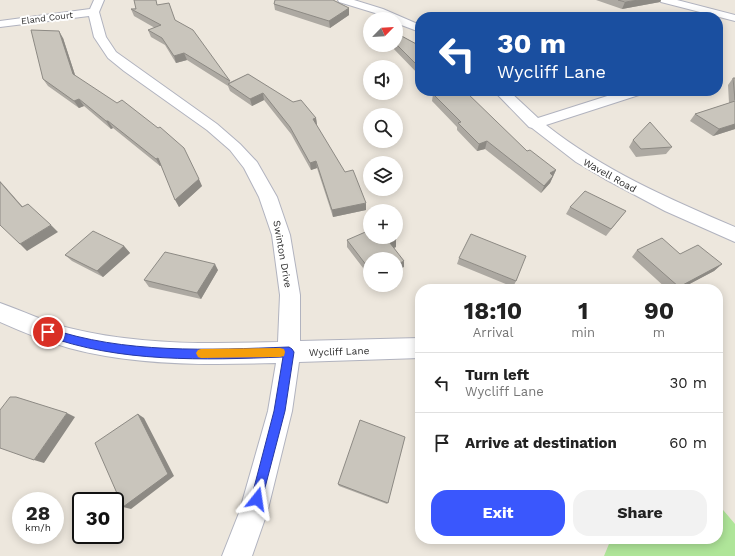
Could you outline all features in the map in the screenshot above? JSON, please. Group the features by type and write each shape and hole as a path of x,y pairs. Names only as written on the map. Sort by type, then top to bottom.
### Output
{"street":[{"path":"343,0 380,12 415,27"},
{"path":"665,0 712,12"},
{"name":"Eland Court","path":"0,24 97,6"},
{"name":"Swinton Drive","path":"97,6 100,37 112,54 128,68 212,127 229,142 251,166 268,198 281,235 290,296 289,352 280,411 253,513 237,556"},
{"path":"723,15 735,18"},
{"name":"Wavell Road","path":"506,96 534,124 561,145 605,173 656,200 735,235"},
{"path":"534,124 621,96"},
{"name":"Wycliff Lane","path":"0,312 22,323 60,337 142,352 226,354 415,348"}],"green space":[{"path":"723,510 735,524 735,556 604,556 609,544 723,544"}],"building":[{"path":"134,0 156,0 157,5 169,3 175,20 193,30 230,81 184,53 174,56 162,38 148,30 161,25 131,9 136,9"},
{"path":"275,0 333,0 349,8 329,21 274,4"},
{"path":"618,0 639,0 625,2"},
{"path":"31,30 59,31 73,74 117,103 122,100 158,128 160,127 184,148 199,179 175,200 158,158 156,159 79,99 74,101 43,79"},
{"path":"403,37 415,43 415,63 403,51"},
{"path":"248,74 293,102 301,100 316,118 313,119 345,172 353,170 366,203 332,210 316,161 310,163 290,127 263,93 250,99 228,84"},
{"path":"733,78 735,78 735,100"},
{"path":"435,96 470,96 527,151 530,150 556,170 550,173 553,176 544,186 487,141 479,144 458,123 461,122"},
{"path":"735,101 735,124 719,129 695,114"},
{"path":"650,122 672,147 641,149 633,140"},
{"path":"0,182 22,207 28,204 51,225 20,244 0,225"},
{"path":"585,191 626,211 611,229 570,207"},
{"path":"93,231 124,246 97,271 65,255"},
{"path":"363,233 363,244 391,244 397,252 363,252 363,261 347,240"},
{"path":"471,234 526,256 516,281 459,258"},
{"path":"662,238 680,254 698,245 722,264 685,284 676,284 637,250"},
{"path":"165,252 215,264 197,293 144,280"},
{"path":"10,397 16,397 67,413 34,460 0,448 0,410"},
{"path":"138,414 168,474 124,506 124,492 116,492 95,443"},
{"path":"360,420 405,437 388,503 338,484"}],"slow traffic":[{"path":"201,353 226,354 280,352"}],"route":[{"path":"48,332 60,337 142,352 226,354 289,352 280,411 257,499"}]}
